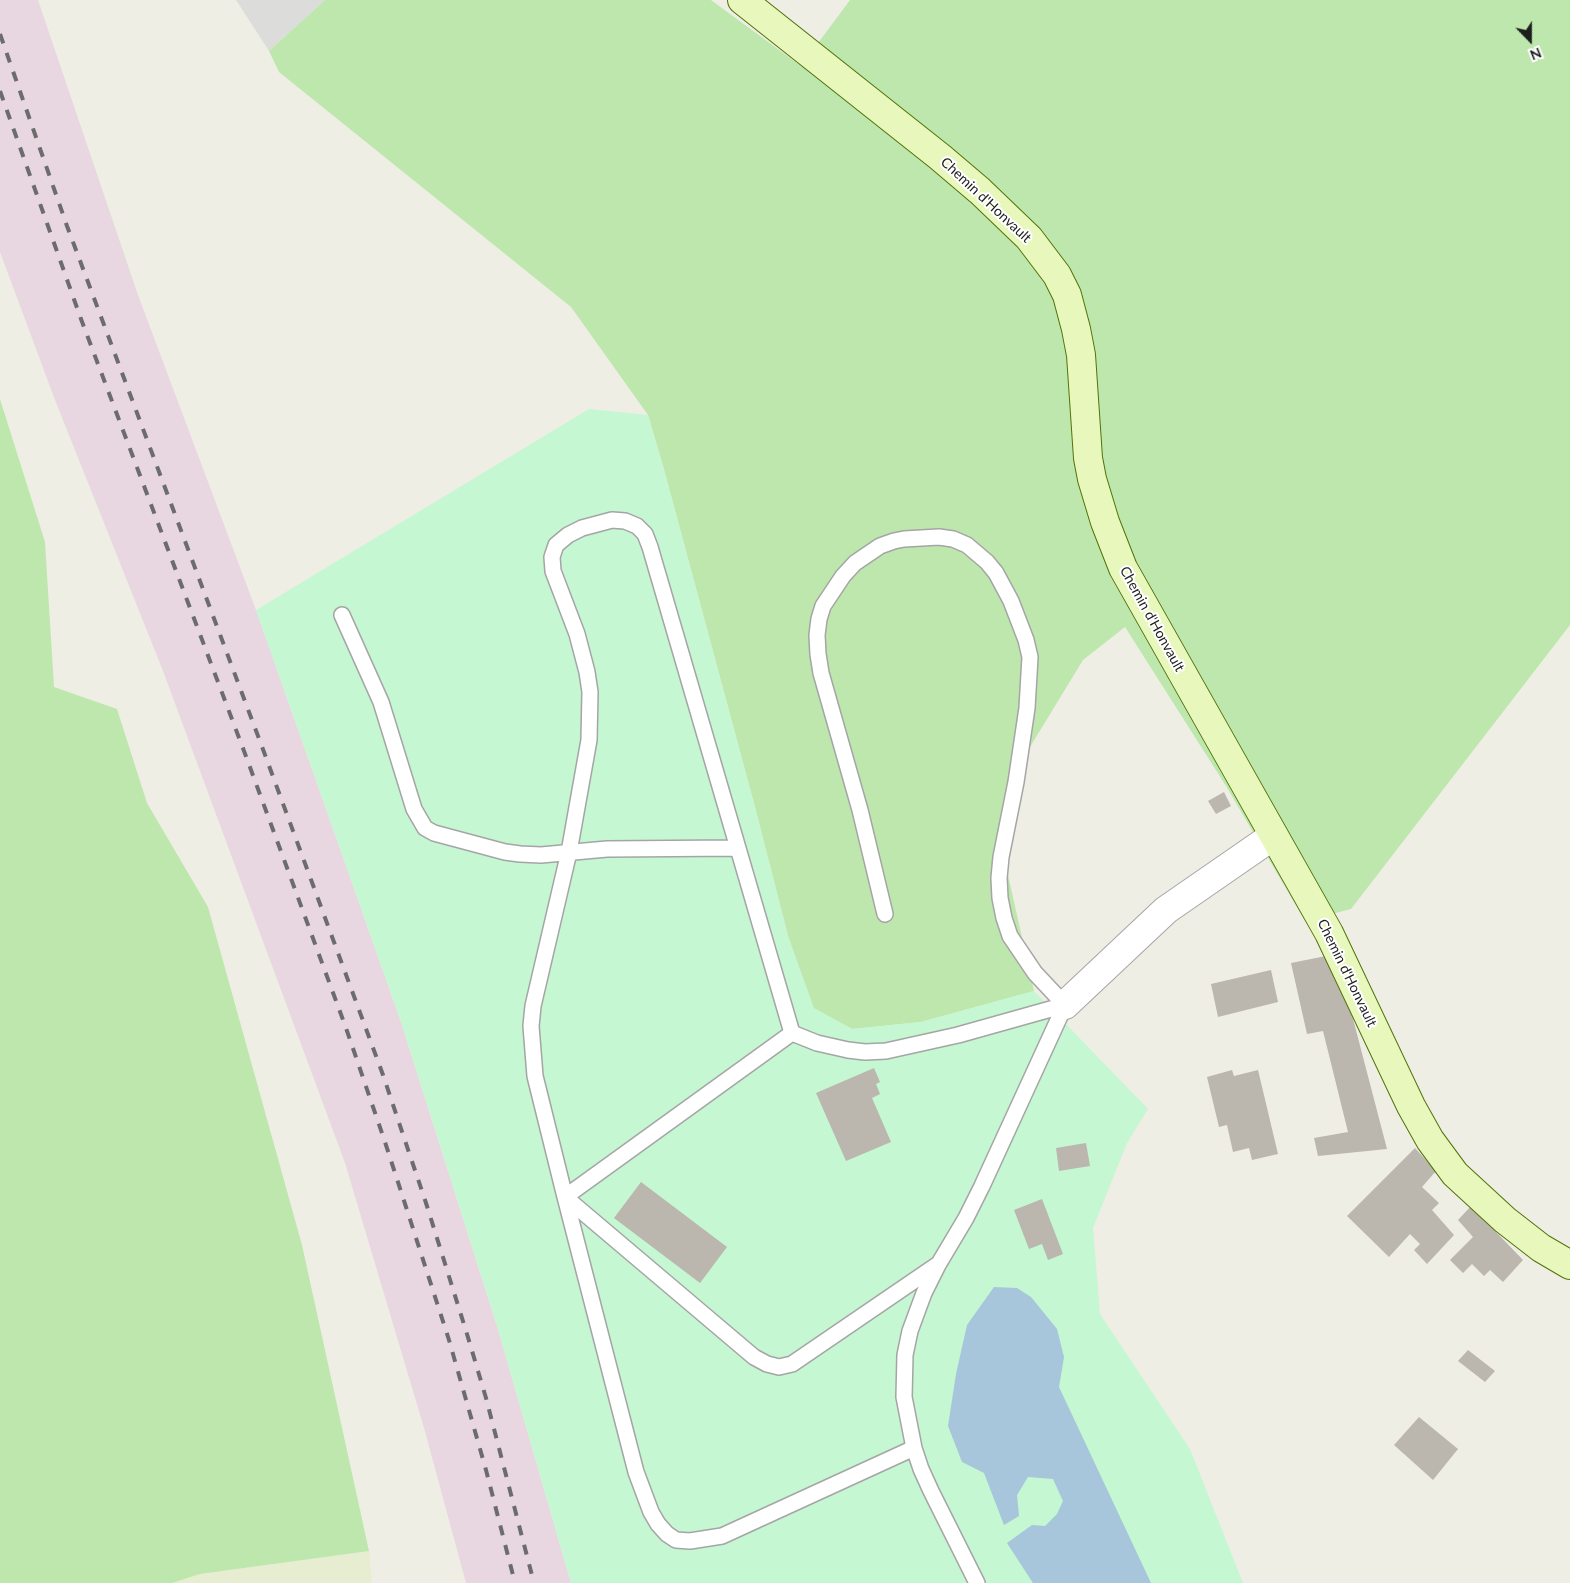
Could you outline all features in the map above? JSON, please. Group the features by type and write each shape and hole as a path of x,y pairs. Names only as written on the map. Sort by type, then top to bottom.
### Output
{"street":[{"name":"Chemin d'Honvault","path":"742,0 980,191 1029,238 1057,275 1067,295 1081,355 1088,458 1092,479 1104,522 1124,568 1336,946 1411,1106 1430,1140 1456,1174 1504,1220 1540,1248 1570,1265"},
{"path":"1064,1005 1166,910 1274,836"}],"lane":[{"path":"792,1033 653,554 644,534 636,526 625,521 612,520 582,528 568,535 556,546 552,557 553,571 582,652 590,692 589,740 569,852 533,1006 531,1026 535,1076 636,1472 650,1512 667,1534 676,1540 690,1541 722,1536 914,1448"},
{"path":"886,914 854,787 827,695 816,635 823,606 843,576 854,564 880,546 894,541 904,538 939,536 953,539 967,546 987,562 996,573 1011,601 1026,640 1030,657 1028,708 1001,857 1000,898 1004,918 1013,942 1035,973 1064,1005"},
{"path":"342,615 380,702 414,809 425,828 443,837 520,854 541,855 614,849 737,848"},
{"path":"792,1033 817,1043 848,1050 864,1052 886,1051 958,1034 1064,1005"},
{"path":"977,1583 931,1491 914,1448 904,1397 905,1355 916,1311 938,1265 966,1218 985,1179 1064,1005"},
{"path":"565,1197 792,1033"},
{"path":"565,1197 754,1357 767,1364 780,1367 792,1364 938,1265"}],"shaded area":[{"path":"0,0 38,0 138,295 256,610 401,1022 497,1326 571,1583 466,1583 424,1428 345,1163 163,671 55,400 0,252"},
{"path":"236,0 325,0 269,51"}],"green space":[{"path":"325,0 711,0 801,66 850,0 1570,0 1570,625 1351,909 1305,921 1226,786 1125,627 1083,660 1030,747 1006,866 1034,991 921,1022 852,1029 813,1008 788,936 756,811 648,415 571,307 279,72 269,51"},
{"path":"0,399 45,542 54,687 117,709 147,803 208,907 302,1245 369,1551 200,1574 172,1583 0,1583"},
{"path":"589,409 648,415 756,811 788,936 814,1008 852,1029 921,1022 1034,991 1148,1109 1127,1143 1093,1228 1100,1314 1190,1449 1243,1583 571,1583 497,1326 401,1022 256,610"},
{"path":"369,1551 372,1583 172,1583 200,1574"}],"water":[{"path":"994,1287 1017,1288 1031,1297 1057,1329 1064,1357 1059,1387 1151,1583 1033,1583 1007,1543 1032,1525 1045,1526 1057,1514 1063,1501 1053,1479 1028,1477 1017,1495 1019,1516 1004,1525 984,1473 962,1462 948,1426 956,1374 967,1325"}],"building":[{"path":"1224,792 1231,806 1216,814 1208,801"},
{"path":"1331,955 1340,969 1387,1149 1318,1156 1314,1138 1348,1132 1323,1031 1307,1034 1291,963"},
{"path":"1271,970 1278,1002 1218,1017 1211,984"},
{"path":"874,1068 880,1082 876,1084 880,1094 872,1098 891,1142 846,1161 816,1093"},
{"path":"1232,1070 1234,1076 1258,1070 1278,1154 1252,1160 1249,1148 1233,1152 1227,1125 1219,1127 1207,1077"},
{"path":"1086,1143 1090,1166 1059,1171 1056,1148"},
{"path":"1415,1148 1436,1171 1422,1187 1439,1203 1432,1210 1454,1235 1427,1264 1414,1250 1420,1244 1410,1234 1389,1257 1347,1216"},
{"path":"641,1182 727,1247 700,1283 614,1218"},
{"path":"1042,1199 1063,1254 1048,1260 1042,1244 1029,1249 1014,1210"},
{"path":"1471,1206 1523,1260 1503,1282 1490,1270 1484,1276 1472,1264 1463,1273 1450,1260 1473,1237 1458,1220"},
{"path":"1468,1350 1495,1371 1485,1382 1458,1361"},
{"path":"1419,1417 1458,1449 1433,1480 1394,1445"}],"railway":[{"path":"0,34 67,226 383,1075 467,1334 486,1398 534,1583"},
{"path":"0,91 81,319 346,1028 449,1340 486,1470 515,1583"}]}
